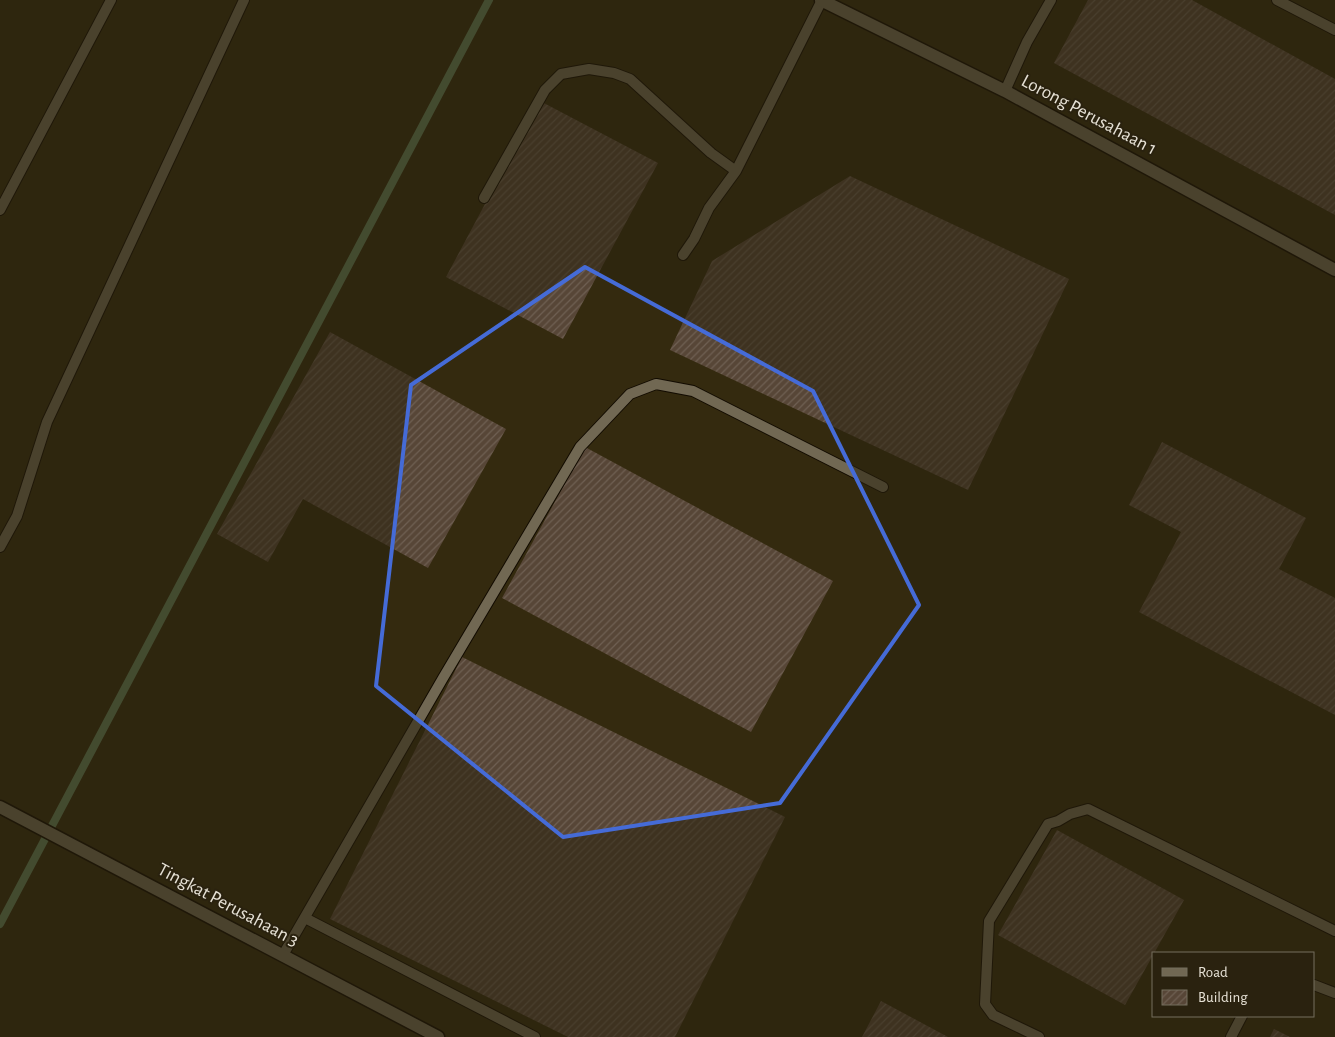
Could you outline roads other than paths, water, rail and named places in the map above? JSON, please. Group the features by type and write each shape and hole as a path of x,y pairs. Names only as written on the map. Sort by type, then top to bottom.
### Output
{"street":[{"name":"Lorong Perusahaan 1","path":"822,0 1005,91 1335,270"},
{"name":"Tingkat Perusahaan 3","path":"0,807 438,1037"}],"lane":[{"path":"0,210 112,0"},
{"path":"0,547 17,516 47,422 244,0"},
{"path":"683,255 709,208 736,171 822,0"},
{"path":"1005,91 1027,42 1051,0"},
{"path":"1278,0 1335,30"},
{"path":"484,198 545,90 560,74 589,69 614,73 630,79 711,153 736,171"},
{"path":"283,955 443,678 580,447 630,394 656,384 694,391 883,487"},
{"path":"1039,1037 992,1015 985,1004 989,922 1048,824 1070,814 1088,809 1335,931"},
{"path":"305,918 535,1037"},
{"path":"1315,985 1335,993"},
{"path":"1231,1037 1241,1017"}],"waterway":[{"path":"0,924 489,0"}]}
